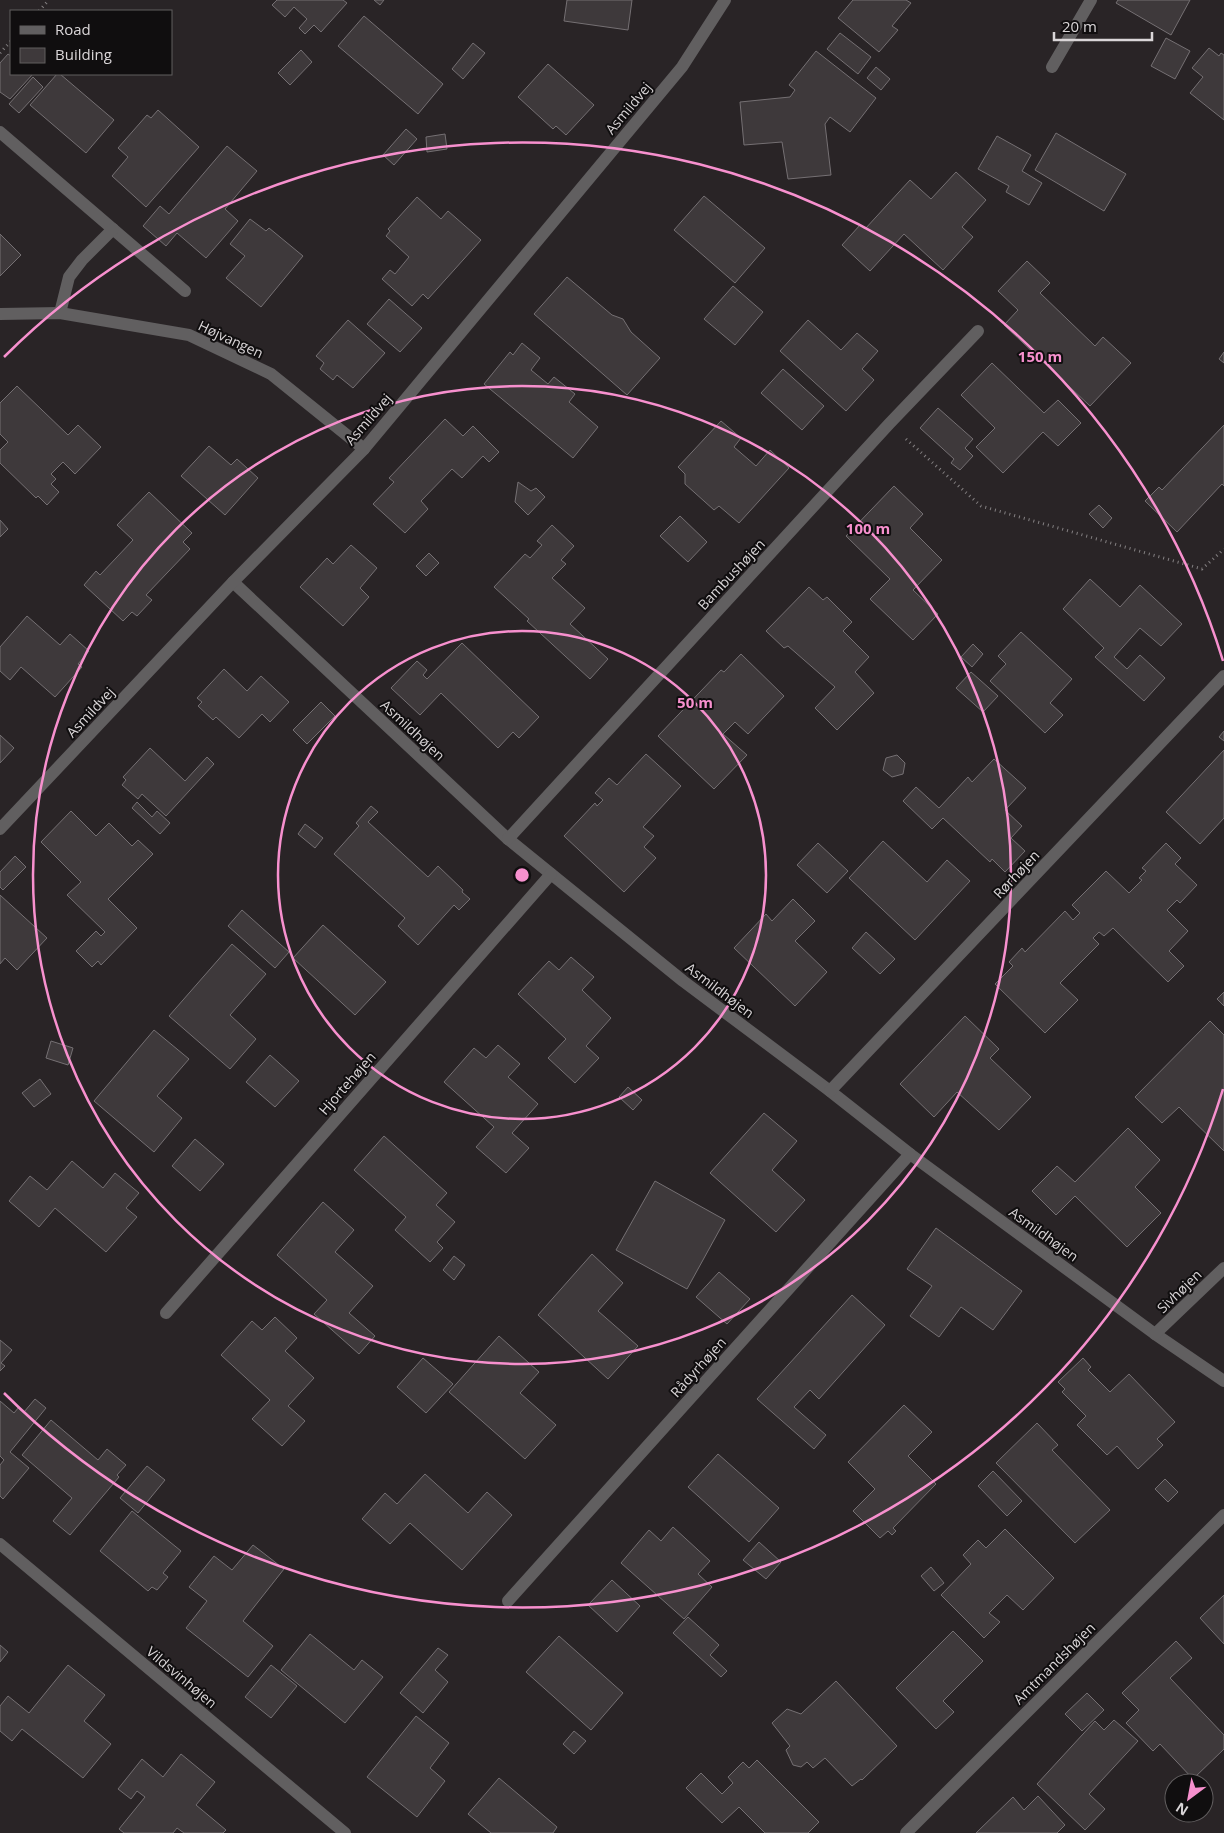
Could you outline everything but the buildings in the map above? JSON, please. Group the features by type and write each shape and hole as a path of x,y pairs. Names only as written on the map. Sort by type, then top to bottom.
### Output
{"street":[{"name":"Asmildvej","path":"0,829 233,582 364,449 682,67 725,0"},
{"path":"1052,67 1091,0"},
{"path":"0,132 186,291"},
{"path":"60,313 69,277 82,260 113,229"},
{"name":"Højvangen","path":"0,314 60,313 189,335 271,374 364,449"},
{"name":"Bambushøjen","path":"508,839 889,424 978,331"},
{"name":"Asmildhøjen","path":"233,582 508,839 683,981 830,1091 910,1154 1155,1334 1224,1381"},
{"name":"Rørhøjen","path":"830,1091 1224,676"},
{"name":"Hjortehøjen","path":"166,1313 551,874"},
{"name":"Rådyrhøjen","path":"508,1601 910,1154"},
{"name":"Sivhøjen","path":"1155,1334 1224,1268"},
{"name":"Amtmandshøjen","path":"906,1833 1224,1515"},
{"name":"Vildsvinhøjen","path":"0,1544 345,1833"}],"path":[{"path":"40,10 49,0"},
{"path":"0,53 10,42"},
{"path":"889,424 981,506 1202,569 1224,550"}]}
